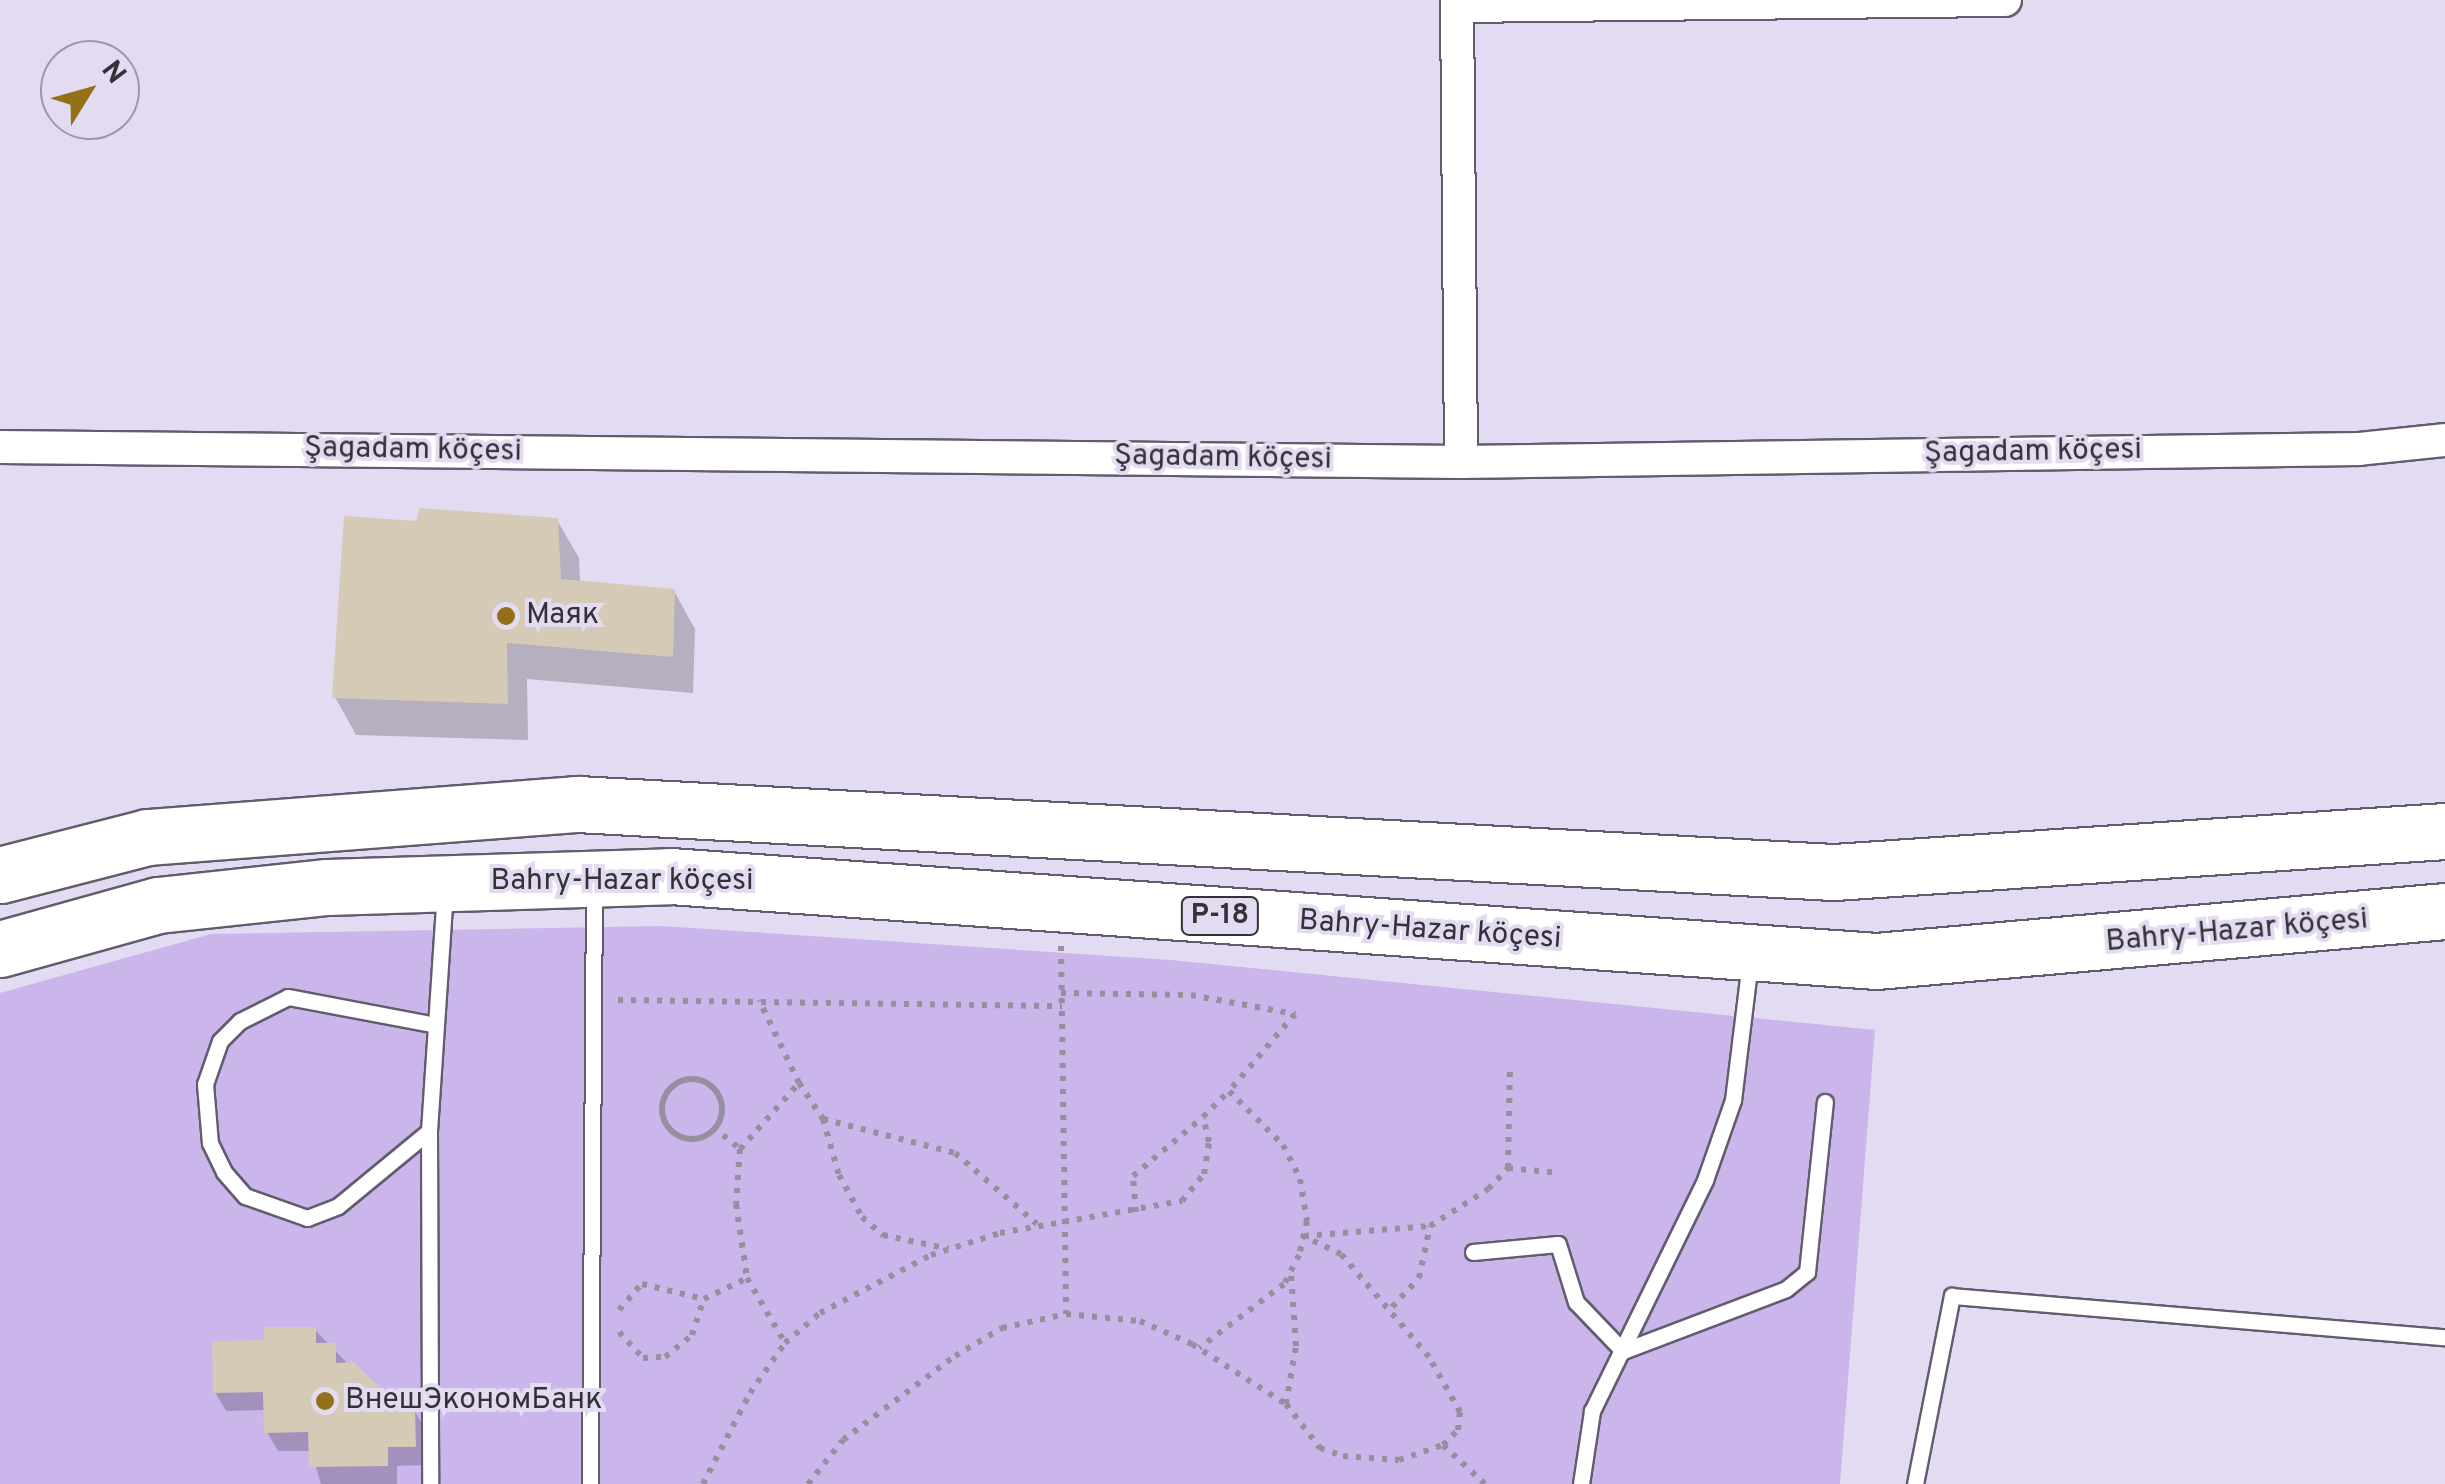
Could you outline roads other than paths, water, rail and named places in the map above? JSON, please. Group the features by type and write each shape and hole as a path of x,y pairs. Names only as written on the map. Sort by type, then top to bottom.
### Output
{"highway":[{"path":"0,875 148,837 578,804 1834,872 2338,841 2445,830"},
{"path":"2338,841 2342,922"},
{"path":"96,851 112,918"},
{"name":"Bahry-Hazar köçesi","path":"0,948 158,905 328,887 670,876 1876,961 2445,911"}],"street":[{"path":"1461,462 1457,3 2005,0"},
{"name":"Şagadam köçesi","path":"0,447 1461,462 2359,449 2445,440"}],"lane":[{"path":"590,1484 594,878"},
{"path":"430,1484 431,1024 445,883"},
{"path":"1581,1484 1592,1411 1705,1180 1732,1100 1751,954"},
{"path":"429,1131 338,1206 306,1218 245,1196 224,1172 210,1143 205,1084 220,1041 262,1006 288,996 431,1024"},
{"path":"1622,1351 1786,1289 1807,1272 1825,1102"},
{"path":"1473,1252 1558,1244 1576,1302 1622,1351"},
{"path":"1915,1484 1952,1296 2445,1337"}],"place":[{"name":"Маяк","path":"506,616"},
{"name":"ВнешЭкономБанк","path":"325,1401"}]}
